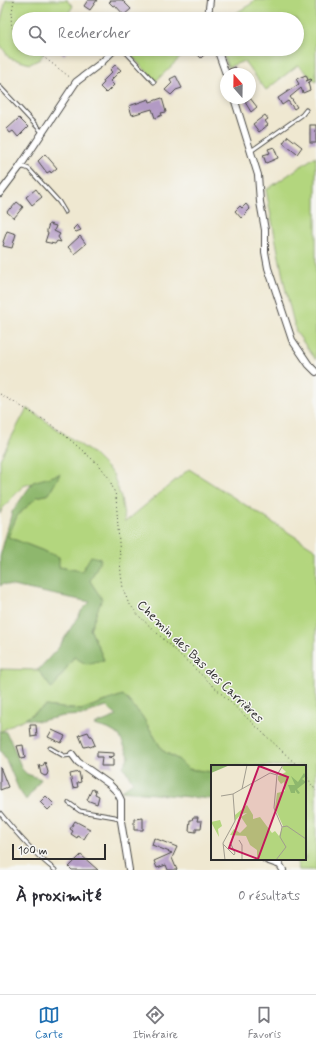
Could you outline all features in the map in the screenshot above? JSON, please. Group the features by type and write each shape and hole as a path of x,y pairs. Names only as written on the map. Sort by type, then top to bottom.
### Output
{"street":[{"path":"208,12 210,0"},
{"path":"0,192 19,168 76,82 108,56"},
{"path":"220,56 224,68"},
{"path":"236,104 258,175 260,202 265,230 265,252 268,268 292,340 309,365 316,372"},
{"path":"72,754 78,762 109,784 117,792 121,800 121,821 129,870"},
{"path":"266,860 280,865 282,870"}],"lane":[{"path":"130,56 154,82"},
{"path":"0,87 42,132"},
{"path":"251,151 302,115 306,110"},
{"path":"19,168 24,167 29,169 59,202 65,212"},
{"path":"50,748 64,756 72,754"},
{"path":"69,803 80,810 114,817 121,821"},
{"path":"0,812 16,833 55,870"}],"path":[{"path":"12,12 14,0"},
{"path":"12,13 12,29"},
{"path":"42,56 76,82"},
{"name":"Chemin des Bas des Carrières","path":"0,394 60,431 100,466 109,478 116,496 121,574 123,588 128,602 138,616 297,765"},
{"path":"306,776 316,791"}],"green space":[{"path":"6,0 68,0 67,1 73,6 69,12 12,12 12,56 42,56 40,59 30,64 9,58 0,44 0,24"},
{"path":"254,0 316,0 316,82 298,65 266,90 256,77 256,68 249,68 244,61 228,67 224,56 304,56 304,12 238,12 251,4"},
{"path":"132,56 182,56 156,81"},
{"path":"316,156 316,360 296,332 285,287 266,190"},
{"path":"27,408 92,453 113,474 121,498 125,522 189,469 316,550 316,870 299,870 296,860 306,860 306,765 211,765 211,772 188,769 179,760 163,751 142,716 123,695 81,710 45,706 25,719 0,732 0,669 38,670 52,689 74,657 104,660 90,629 101,599 90,581 82,571 58,567 59,557 8,537 17,516 37,497 49,494 59,475 23,486 2,509 0,514 0,459"},
{"path":"60,474 49,494 37,497 17,516 8,537 59,557 59,567 82,571 91,556 101,559 90,581 102,599 90,629 104,660 86,664 74,657 52,689 38,670 59,647 82,610 90,602 3,584 0,586 0,557 12,512 33,482"},
{"path":"123,695 142,716 163,751 179,760 188,769 211,772 211,799 121,791 133,782 123,766 129,756 119,735 108,729 94,725 117,716 107,707 92,711 86,715 63,716 40,721 25,719 45,706 81,710"},
{"path":"5,731 11,741 22,769 27,774 41,779 26,800 19,790 0,750 0,732"}],"building":[{"path":"88,0 97,0 90,10 84,6"},
{"path":"110,0 122,0 131,9 128,12 121,12 115,5 113,6 109,2 111,1"},
{"path":"115,65 121,70 110,81 114,85 106,93 100,87 104,83 103,81 112,72 110,70"},
{"path":"306,75 308,80 306,81 312,80 308,83 310,90 303,93 301,88 290,97 297,107 294,109 288,101 282,105 278,98 299,84 296,79"},
{"path":"176,76 182,88 176,90 171,95 165,90 172,83 170,79"},
{"path":"162,98 166,112 161,113 162,115 155,118 152,109 132,115 129,106 149,99 150,102"},
{"path":"246,104 255,104 257,107 251,112"},
{"path":"265,115 268,119 265,121 268,125 259,132 253,124"},
{"path":"19,118 28,127 18,137 13,131 10,133 7,129"},
{"path":"310,125 316,125 316,143 310,143"},
{"path":"288,136 302,147 297,154 283,143"},
{"path":"274,147 278,158 266,163 263,155 270,153 268,149"},
{"path":"45,154 57,168 51,173 50,171 47,173 38,161"},
{"path":"36,189 42,197 32,205 26,197"},
{"path":"17,202 23,207 14,218 7,212"},
{"path":"246,204 250,209 241,218 235,211 240,206 242,208"},
{"path":"49,224 56,226 54,231 60,234 58,237 61,242 57,241 55,244 45,242"},
{"path":"77,225 81,230 76,232 73,229"},
{"path":"7,231 16,234 12,248 3,246"},
{"path":"80,236 86,244 74,254 68,247"},
{"path":"30,725 36,725 37,736 31,737"},
{"path":"52,730 65,736 61,743 48,737"},
{"path":"88,732 95,745 84,747 79,735"},
{"path":"23,745 25,758 21,759 17,746"},
{"path":"97,752 114,753 114,756 108,758 113,759 113,766 101,766 102,757 97,757"},
{"path":"45,762 48,772 45,776 41,774 39,765 42,767"},
{"path":"0,767 8,787 0,790"},
{"path":"79,772 81,782 77,783 78,787 73,788 70,774"},
{"path":"92,789 96,791 95,794 99,796 97,804 87,800"},
{"path":"46,796 54,804 48,810 40,802"},
{"path":"193,817 198,817 197,821 202,821 201,828 196,828 196,832 189,831 190,820 192,820"},
{"path":"143,818 143,830 134,830 134,819"},
{"path":"75,821 90,829 84,839 78,836 77,838 71,834 73,831 70,829"},
{"path":"154,838 177,847 172,858 177,870 168,870 166,865 157,868 154,861 172,853 152,845"},
{"path":"81,855 98,870 72,870 69,867"}]}
